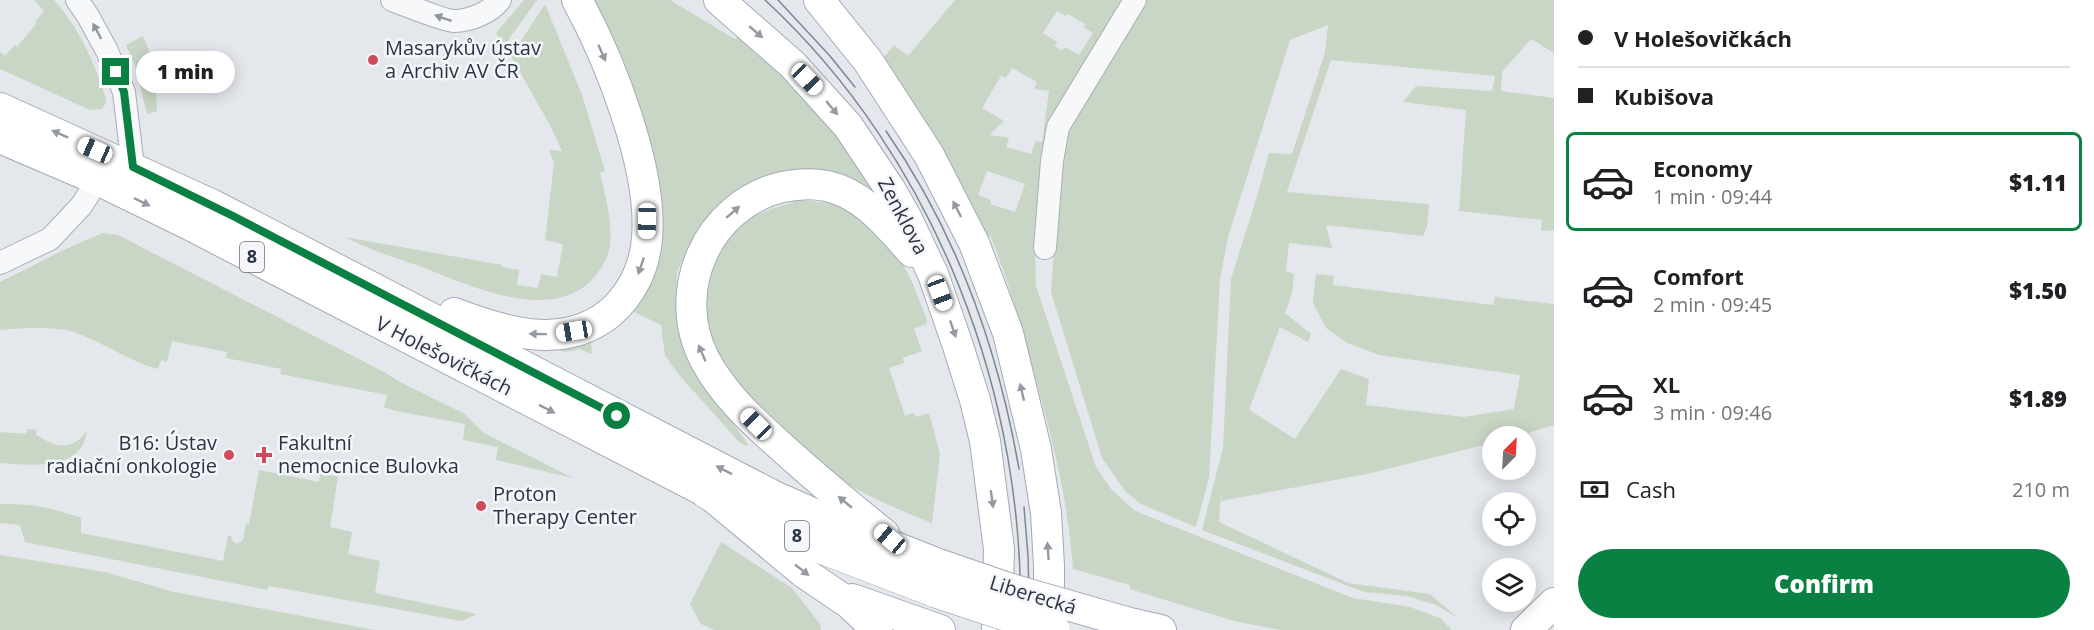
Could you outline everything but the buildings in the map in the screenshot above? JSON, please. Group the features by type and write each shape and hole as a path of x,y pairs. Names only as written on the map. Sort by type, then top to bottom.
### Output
{"highway":[{"name":"V Holešovičkách","path":"708,493 816,545 897,563"},
{"name":"Liberecká","path":"897,563 937,578 1051,630"}],"main road":[{"path":"328,264 491,327 517,333 554,334 574,331 595,323 627,296 645,253 647,221 644,191 632,137 610,70 577,0"},
{"name":"Zenklova","path":"719,0 793,64 848,126 890,189 933,274 961,355 985,441 999,549 997,630"},
{"path":"819,0 868,61 929,155 974,243 1008,333 1036,449 1046,513 1051,630"},
{"name":"V Holešovičkách","path":"0,108 215,206 776,497 897,563"},
{"name":"V Holešovičkách","path":"0,138 98,180 186,223 708,493"},
{"path":"897,563 807,471 734,402 705,361 695,336 691,318 692,285 706,244 727,217 754,197 772,190 809,184 828,186 860,200 933,274"},
{"path":"708,493 803,572 864,616 877,630"},
{"name":"Liberecká","path":"937,578 1008,588 1161,630"},
{"path":"835,593 934,628"},
{"path":"1526,630 1554,603"}],"street":[{"path":"77,0 107,51 124,92 133,167"},
{"path":"392,0 454,21 476,16 495,2"},
{"path":"1045,248 1052,161 1058,128 1134,0"},
{"path":"0,263 50,239 81,206 98,180"}],"green space":[{"path":"34,0 54,0 71,22 91,59 106,99 102,109 90,110 0,69 0,52 5,56 15,45 17,47 44,11"},
{"path":"524,0 537,0 504,46 496,33"},
{"path":"592,0 670,0 735,39 738,35 752,44 822,114 873,187 841,174 814,170 771,175 741,188 715,207 694,236 677,272 676,311 684,349 699,377 748,444 747,446 740,443 665,356 661,325 634,312 591,340 591,354 578,348 564,352 552,346 651,267"},
{"path":"955,0 1129,0 1077,87 1035,248 1036,286 1096,467 1111,489 1135,511 1353,598 1410,607 1440,618 1452,630 1280,630 1234,621 1130,589 1130,585 1073,569 1063,493 1053,444 1008,285 990,235 986,238 883,63 885,56 894,45 908,56","holes":["1057,11 1066,16 1068,14 1085,24 1084,27 1093,33 1079,55 1065,47 1062,51 1055,46 1057,42 1043,33","1012,68 1037,82 1034,89 1049,91 1042,142 1036,141 1031,154 1006,147 1009,138 989,135 1004,121 982,108 1001,76 1006,78","987,171 1025,184 1015,212 990,204 991,200 978,195"]},
{"path":"1141,0 1554,0 1554,53 1531,39 1502,72 1501,91 1554,98 1554,230 1541,231 1542,220 1459,211 1466,110 1403,102 1416,86 1492,91 1495,76 1331,60 1287,192 1429,204 1427,226 1423,236 1326,225 1332,248 1289,243 1286,271 1294,274 1292,294 1285,313 1311,334 1308,342 1280,327 1249,410 1295,439 1341,369 1369,379 1366,405 1463,417 1514,409 1520,375 1379,355 1347,343 1326,328 1313,303 1316,274 1334,276 1333,285 1493,305 1495,297 1554,304 1554,425 1536,430 1536,426 1482,426 1482,445 1367,474 1221,501 1221,494 1219,522 1348,583 1430,594 1459,619 1436,605 1407,596 1364,592 1202,530 1223,448 1231,279 1269,153 1292,154 1325,53 1328,25 1290,40 1228,237 1220,280 1209,478 1196,527 1141,504 1125,491 1102,458 1051,292 1061,154 1072,123"},
{"path":"545,4 582,95 605,171 600,173 609,218 610,245 605,260 591,281 573,293 553,299 531,300 508,296 462,283 373,250 345,237 502,265 502,267 519,270 517,285 538,288 541,274 557,277 563,244 545,240 554,163 549,150 562,151 511,56"},
{"path":"143,36 154,63 157,111 147,114 135,66 126,45"},
{"path":"800,200 838,204 851,212 894,247 912,282 927,320 926,324 914,329 922,351 903,358 904,363 889,368 905,416 914,413 916,417 929,413 940,454 932,523 851,486 807,457 754,405 720,359 713,345 707,323 706,289 712,267 722,247 732,232 744,221"},
{"path":"103,233 118,235 465,414 484,433 573,478 496,460 498,447 463,440 465,424 392,410 384,407 387,395 280,374 281,369 226,358 227,352 172,341 167,362 161,360 158,369 67,330 37,328 0,330 0,282"},
{"path":"27,429 37,430 36,435 61,445 75,442 87,431 83,444 75,454 65,460 39,465 0,463 0,432 26,434"},
{"path":"259,470 319,482 320,473 338,477 330,527 352,532 348,554 380,561 375,593 477,614 462,621 269,586 267,590 25,542 20,525 0,523 0,504 41,507 81,518 81,533 223,561 228,535 236,544 243,540 246,524 249,524"},
{"path":"721,542 792,588 820,624 821,630 714,630 701,624 690,604"},
{"path":"0,555 105,572 174,592 375,630 0,630"}],"tram line":[{"path":"765,0 825,63 878,133 923,208 960,288 988,371 1008,456 1018,543 1020,630"},
{"path":"778,0 830,56 855,87"},
{"path":"886,131 933,209 971,293 999,379 1019,469"},
{"path":"1024,507 1030,630"}],"place":[{"name":"Masarykův ústav a Archiv AV ČR","path":"373,60"},
{"name":"B16: Ústav radiační onkologie","path":"229,455"},
{"name":"Fakultní nemocnice Bulovka","path":"264,455"},
{"name":"Proton Therapy Center","path":"481,506"}],"route":[{"path":"116,72 124,92 133,167 328,264 617,416"}]}
